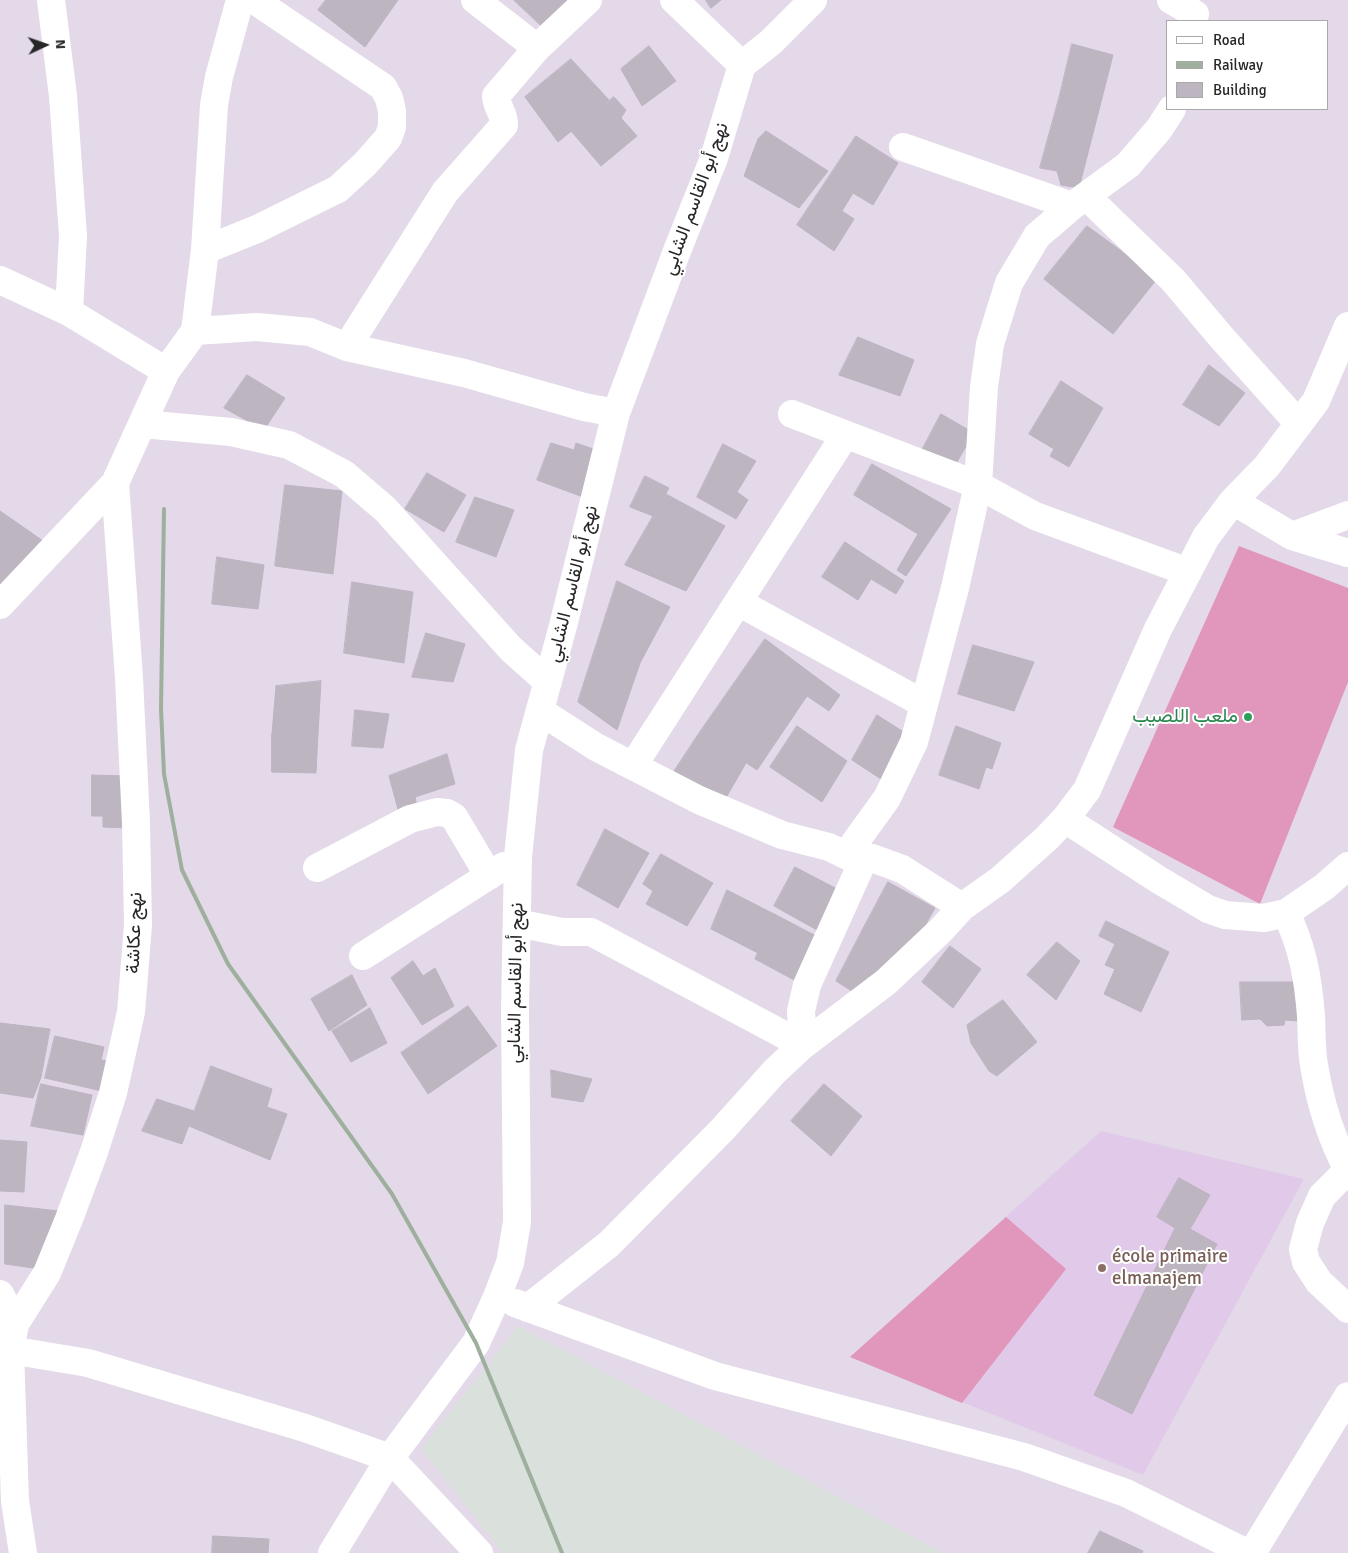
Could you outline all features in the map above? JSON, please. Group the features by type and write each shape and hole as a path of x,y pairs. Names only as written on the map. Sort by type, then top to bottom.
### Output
{"street":[{"path":"51,0 63,96 73,236 69,312"},
{"path":"0,606 115,483 166,371 195,331 205,250 214,105 219,77 240,0"},
{"path":"205,250 301,208 338,189 365,164 388,138 392,127 392,111 389,98 383,87 254,0"},
{"path":"474,0 537,48"},
{"path":"348,347 444,192 504,125 496,96 537,48 588,0"},
{"path":"674,0 742,65 771,42 813,0"},
{"path":"1171,0 1196,12"},
{"name":"نهج أبو القاسم الشابي","path":"332,1553 390,1458 476,1344 510,1263 517,1222 514,1010 518,858 529,750 616,413 673,260 714,158 742,65"},
{"path":"803,1045 801,1011 807,985 854,859 887,798 914,742 955,588 978,484 984,386 990,344 1008,283 1037,236 1079,201 1128,165 1159,129 1171,110"},
{"path":"903,147 1079,201 1173,280 1299,424"},
{"path":"0,280 69,312 166,371"},
{"path":"528,1308 609,1244 722,1130 775,1071 803,1045 886,982 941,930 962,907 1000,880 1047,838 1065,819 1087,790 1158,629 1206,537 1233,501 1267,466 1316,400 1348,326"},
{"path":"195,331 257,327 310,332 348,347 464,374 584,407 616,413"},
{"path":"792,414 978,484 1035,516 1188,572"},
{"path":"142,424 231,432 279,443 344,474 385,509 511,649 548,682"},
{"path":"633,766 845,435"},
{"name":"نهج عكاشة","path":"23,1553 8,1501 5,1350 15,1324 47,1273 72,1211 114,1093 131,1012 138,926 136,823 129,678 115,483"},
{"path":"1233,501 1292,536 1348,553"},
{"path":"1292,536 1348,515"},
{"path":"738,602 924,704"},
{"path":"540,711 596,747 699,800 782,835 829,847 854,859 872,858 902,869 962,907"},
{"path":"317,868 410,819 437,812 447,813 454,817 489,876"},
{"path":"1065,819 1208,909 1225,915 1264,918 1286,913 1324,887 1348,866"},
{"path":"362,956 518,858"},
{"path":"1286,913 1296,933 1304,961 1311,1016 1314,1064 1322,1110 1335,1145 1348,1170 1322,1196 1310,1223 1303,1249 1306,1262 1319,1282 1348,1310"},
{"path":"516,924 562,932 591,932 803,1045"},
{"path":"0,1294 15,1324"},
{"path":"497,1297 715,1376 1024,1457 1126,1493 1247,1553"},
{"path":"5,1350 88,1363 304,1428 390,1458 479,1553"},
{"path":"1252,1553 1348,1396"}],"shaded area":[{"name":"ملعب اللصيب","path":"1239,546 1348,588 1348,682 1260,904 1113,827"},
{"name":"école primaire elmanajem","path":"1101,1131 1304,1179 1143,1475 850,1357"},
{"path":"1006,1217 1066,1269 962,1403 850,1357"},
{"path":"518,1326 943,1553 503,1553 421,1449"}],"building":[{"path":"326,0 398,0 365,47 318,10"},
{"path":"514,0 576,0 547,31"},
{"path":"706,0 721,0 711,8"},
{"path":"1072,44 1113,55 1100,106 1060,95"},
{"path":"649,46 676,81 642,106 621,69"},
{"path":"571,59 609,100 558,142 525,97"},
{"path":"1060,95 1100,106 1079,188 1061,185 1057,171 1040,168"},
{"path":"614,97 626,110 621,118 637,136 601,166 571,131"},
{"path":"766,131 828,171 799,208 744,176 758,139"},
{"path":"856,136 898,163 873,205 853,193 842,211 854,219 834,251 797,225"},
{"path":"1087,226 1120,250 1076,305 1044,279"},
{"path":"1120,250 1157,279 1113,334 1076,305"},
{"path":"858,337 914,360 900,396 839,375"},
{"path":"1209,365 1245,393 1219,426 1183,405"},
{"path":"247,375 285,398 264,430 224,408"},
{"path":"1061,381 1103,408 1069,467 1050,456 1054,449 1029,434"},
{"path":"941,414 974,433 954,467 921,452"},
{"path":"551,443 574,450 576,443 599,451 583,497 537,480"},
{"path":"723,444 756,461 737,492 748,500 736,519 697,497"},
{"path":"872,464 951,509 906,576 897,570 918,534 854,495"},
{"path":"427,473 466,495 444,532 405,509"},
{"path":"645,476 669,488 653,516 630,507"},
{"path":"285,485 342,491 333,574 275,566"},
{"path":"666,494 725,526 686,591 625,565"},
{"path":"475,497 514,510 496,557 456,542"},
{"path":"0,511 46,543 0,586"},
{"path":"845,542 904,581 896,594 871,579 858,600 822,577"},
{"path":"217,557 264,565 258,609 212,604"},
{"path":"617,581 670,607 640,663 596,646"},
{"path":"352,582 413,592 404,663 344,653"},
{"path":"426,633 465,644 453,682 412,677"},
{"path":"765,639 840,695 829,711 807,696 757,770 700,732"},
{"path":"973,645 1034,662 1014,711 958,694"},
{"path":"596,646 640,663 617,730 578,702"},
{"path":"321,681 318,734 272,734 276,686"},
{"path":"355,710 389,714 383,748 352,746"},
{"path":"877,715 910,736 884,781 852,760"},
{"path":"797,726 847,761 822,802 770,767"},
{"path":"956,726 1001,743 992,769 986,767 979,789 939,775"},
{"path":"700,732 746,763 727,796 717,797 673,773"},
{"path":"272,734 318,734 316,773 272,772"},
{"path":"447,754 455,784 415,797 417,807 399,813 389,776"},
{"path":"92,775 128,776 127,828 103,827 103,816 92,816"},
{"path":"605,829 649,853 618,908 577,885"},
{"path":"661,854 713,883 687,926 646,904 653,891 643,884"},
{"path":"795,867 839,890 817,930 774,906"},
{"path":"888,882 935,908 907,958 862,931"},
{"path":"727,890 776,915 758,953 711,929"},
{"path":"776,915 822,939 798,982 755,959"},
{"path":"1106,921 1169,952 1141,1012 1104,994 1115,969 1105,965 1115,944 1099,936"},
{"path":"862,931 907,958 861,997 836,981"},
{"path":"1057,942 1080,961 1056,1000 1027,975"},
{"path":"950,946 981,969 953,1008 922,982"},
{"path":"413,961 423,976 435,968 454,1006 422,1025 391,978"},
{"path":"352,975 367,1005 329,1031 311,999"},
{"path":"1240,982 1296,982 1298,1021 1285,1020 1284,1025 1267,1026 1260,1019 1242,1020"},
{"path":"1003,1000 1037,1042 997,1076 989,1071 971,1043 967,1025"},
{"path":"468,1006 497,1046 428,1094 401,1053"},
{"path":"370,1008 387,1043 351,1062 332,1031"},
{"path":"0,1023 50,1029 41,1077 33,1098 0,1093"},
{"path":"55,1036 104,1047 101,1060 109,1061 102,1091 45,1078"},
{"path":"211,1066 272,1089 267,1107 287,1114 270,1160 189,1126"},
{"path":"551,1070 592,1079 583,1102 552,1097"},
{"path":"41,1084 92,1095 83,1135 31,1126"},
{"path":"824,1084 862,1116 831,1156 791,1121"},
{"path":"157,1099 194,1111 182,1144 142,1131"},
{"path":"0,1140 27,1142 24,1192 0,1191"},
{"path":"1179,1178 1210,1195 1190,1229 1217,1244 1132,1414 1094,1395 1175,1228 1157,1217"},
{"path":"5,1205 59,1211 41,1269 5,1264"},
{"path":"1100,1531 1143,1551 1142,1553 1088,1553"},
{"path":"213,1536 269,1539 268,1553 212,1553"}],"railway":[{"path":"164,509 161,709 164,774 182,870 228,964 392,1194 476,1343 562,1553"}],"place":[{"name":"ملعب اللصيب","path":"1248,717"},
{"name":"école primaire elmanajem","path":"1102,1268"}]}
